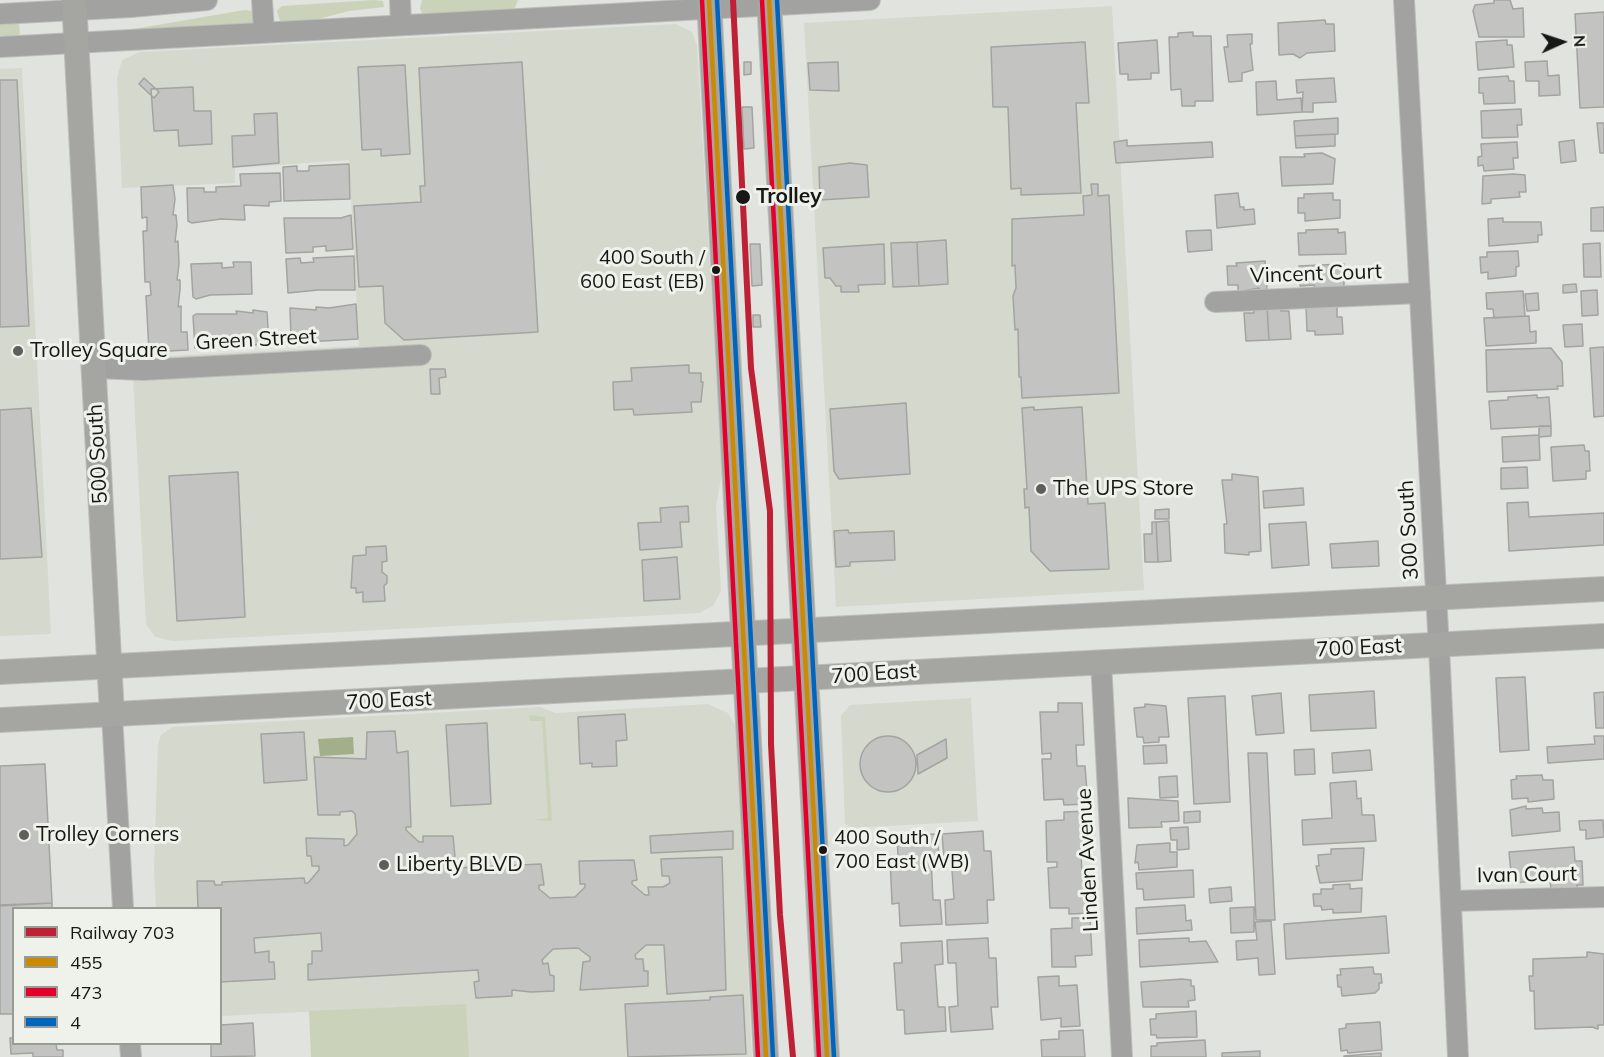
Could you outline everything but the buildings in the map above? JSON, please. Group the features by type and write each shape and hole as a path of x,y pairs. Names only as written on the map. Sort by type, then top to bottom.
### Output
{"main road":[{"path":"769,3 826,1057"},
{"path":"709,4 766,1057"},
{"name":"500 South","path":"75,5 112,715"},
{"path":"0,672 1604,590"},
{"name":"700 East","path":"0,720 1604,636"}],"street":[{"path":"0,14 75,5 207,0"},
{"path":"262,0 264,32"},
{"path":"400,0 401,25"},
{"path":"0,47 401,25 548,9 870,0"},
{"name":"300 South","path":"1404,0 1439,644 1458,1057"},
{"name":"Vincent Court","path":"1215,302 1420,293"},
{"name":"Green Street","path":"94,368 172,369 421,355"},
{"name":"Linden Avenue","path":"1101,661 1122,1057"},
{"name":"500 South","path":"112,715 123,907"},
{"name":"Ivan Court","path":"1451,902 1604,897"}],"shaded area":[{"path":"422,0 518,0 514,10 424,16 420,9"},
{"path":"383,1 384,7 349,11 291,26 281,24 277,11 282,6"},
{"path":"1112,6 1144,590 836,607 804,23"},
{"path":"245,10 253,11 257,16 253,25 136,32 134,29"},
{"path":"0,19 19,23 20,34 14,38 0,38"},
{"path":"676,24 692,32 697,46 722,473 716,506 721,591 713,606 699,613 173,641 155,637 146,624 132,358 359,346 349,160 235,168 235,183 122,188 117,78 122,60 140,52"},
{"name":"Trolley Square","path":"22,68 51,634 0,636 0,69"},
{"path":"971,698 978,821 852,828 845,824 841,716 850,705"},
{"path":"708,704 728,713 735,725 752,1057 469,1057 465,1004 222,1016 222,907 156,907 154,870 158,744 161,735 172,727 540,707 556,713"},
{"path":"529,715 545,717 552,821 534,820 548,818 542,721 530,721"},
{"path":"353,737 354,754 320,756 318,739"},
{"path":"466,1004 469,1057 311,1057 309,1011"}],"rail line":[{"name":"703","path":"733,0 751,368 770,511 771,744 780,915 793,1057"}],"transit line":[{"name":"473","path":"702,0 758,1057"},
{"name":"455","path":"709,0 766,1057"},
{"name":"4","path":"717,0 773,1057"},
{"name":"473","path":"762,0 819,1057"},
{"name":"455","path":"769,0 827,1057"},
{"name":"4","path":"777,0 834,1057"}],"place":[{"name":"Trolley","path":"743,197"},
{"name":"400 South / 600 East (EB)","path":"716,270"},
{"name":"Trolley Square","path":"18,351"},
{"name":"The UPS Store","path":"1041,489"},
{"name":"Trolley Corners","path":"24,835"},
{"name":"400 South / 700 East (WB)","path":"823,850"},
{"name":"Liberty BLVD","path":"384,865"}]}
